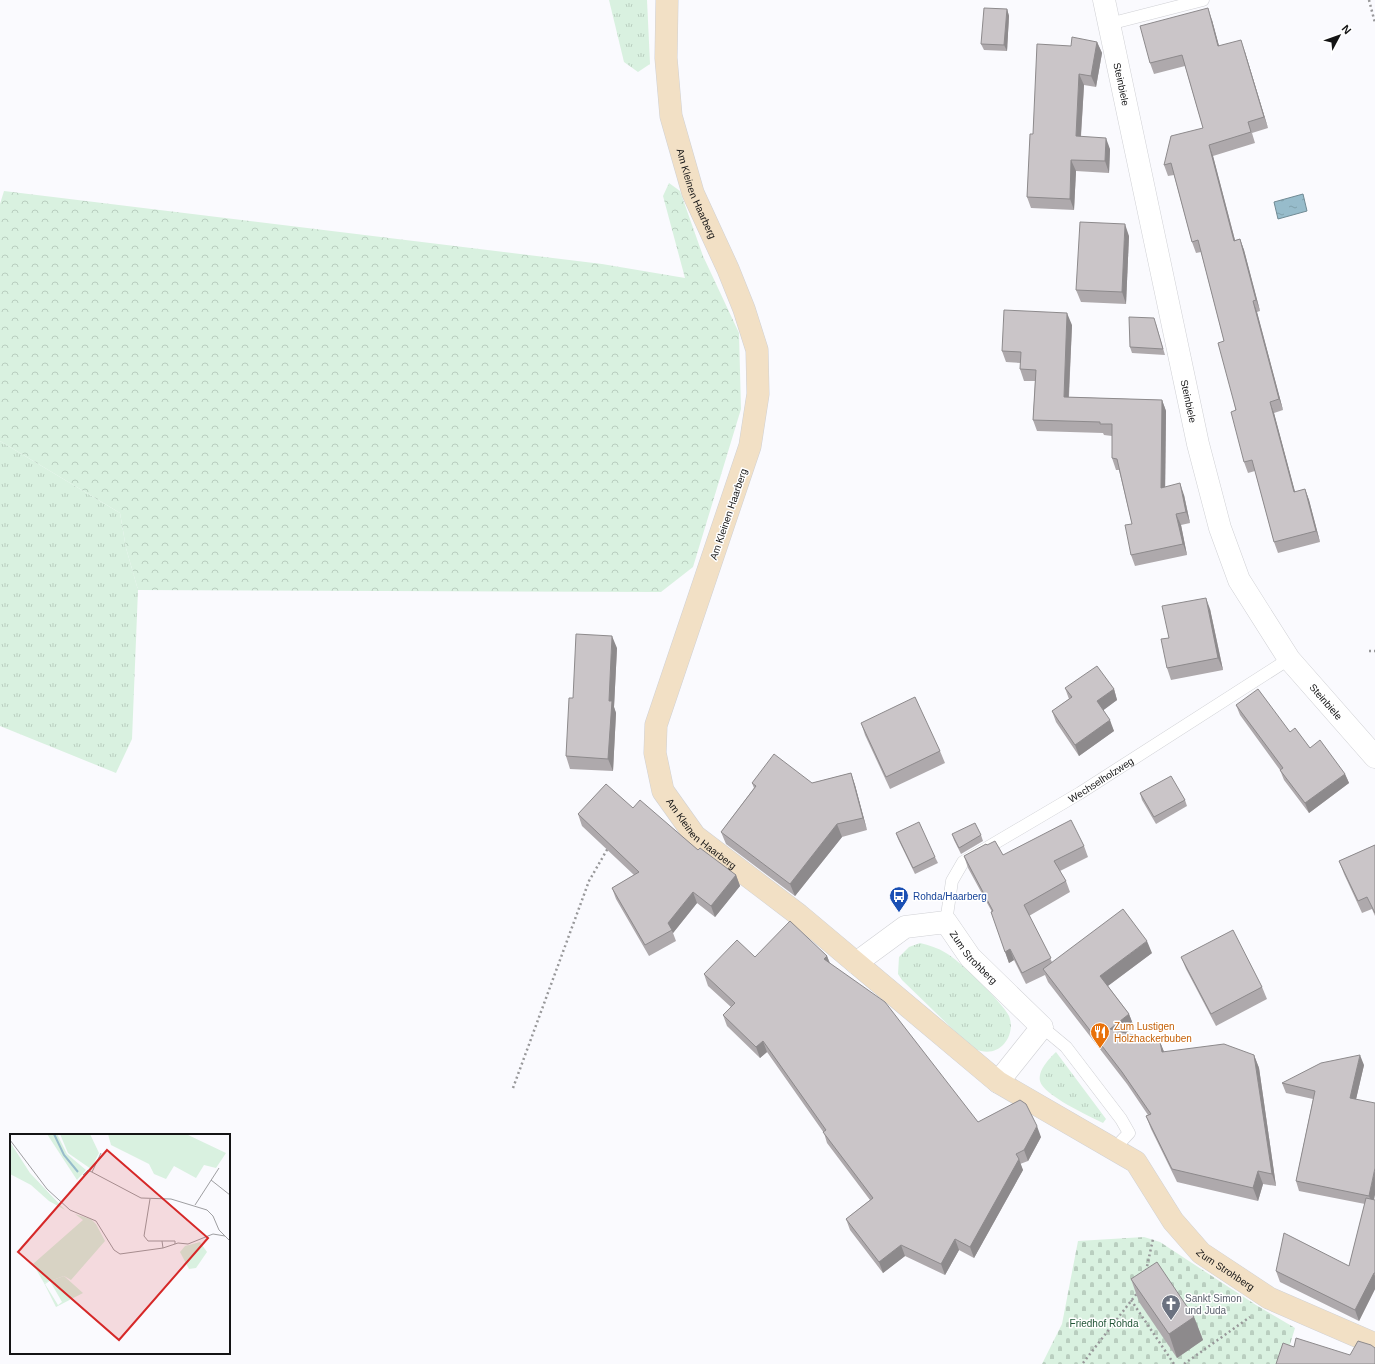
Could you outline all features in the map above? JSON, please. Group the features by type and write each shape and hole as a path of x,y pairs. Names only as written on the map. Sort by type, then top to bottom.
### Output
{"street":[{"name":"Am Kleinen Haarberg","path":"667,0 666,58 671,116 693,193 728,269 744,309 757,350 758,394 750,446 656,726 655,753 663,791 695,836 799,915"},
{"name":"Steinbiele","path":"1104,0 1198,444 1220,528 1240,580 1289,659 1375,758"},
{"name":"Zum Strohberg","path":"799,915 998,1082 1136,1162 1173,1221 1201,1253 1269,1298 1375,1344"},
{"name":"Zum Strohberg","path":"856,963 905,927 946,922 970,957 1042,1027"},
{"path":"998,1082 1042,1027"}],"lane":[{"path":"1109,24 1203,0"},
{"name":"Wechselholzweg","path":"946,922 952,881 963,862 1080,793 1289,659"},
{"name":"Zum Strohberg","path":"1042,1027 1066,1047 1121,1119 1129,1133 1114,1148"}],"path":[{"path":"1369,0 1375,23"},
{"path":"1369,651 1375,651"},
{"path":"514,1088 589,881 604,853 609,847"},
{"path":"1145,1276 1152,1240 1156,1231 1173,1221"},
{"path":"1083,1363 1140,1289"},
{"path":"1184,1364 1260,1311 1269,1298"},
{"path":"1131,1300 1174,1364"}],"green space":[{"path":"609,0 647,0 650,64 638,72 624,62"},
{"path":"669,183 680,191 703,256 739,333 741,409 693,567 661,592 138,590 126,548 120,513 0,441 0,204 4,191 602,264 685,278 663,196"},
{"path":"0,441 120,513 126,548 138,590 132,739 116,773 0,726"},
{"path":"920,943 937,948 952,957 980,982 1005,1010 1009,1016 1011,1030 1006,1042 1001,1047 989,1052 979,1051 968,1044 902,980 898,974 899,957 909,947"},
{"path":"1056,1052 1106,1119 1103,1123 1067,1105 1043,1087 1040,1081 1042,1069"},
{"name":"Friedhof Rohda","path":"1144,1237 1160,1242 1256,1305 1295,1328 1284,1364 1042,1364 1062,1324 1078,1241"}],"water":[{"path":"1303,194 1307,211 1278,219 1274,202"}],"building":[{"path":"984,8 1007,9 1004,45 981,44"},
{"path":"1208,8 1218,46 1241,40 1264,117 1248,122 1251,132 1209,145 1234,241 1240,239 1256,300 1253,301 1279,399 1270,402 1294,492 1305,489 1316,531 1274,542 1252,460 1244,462 1231,412 1236,410 1218,343 1224,341 1198,240 1192,242 1171,163 1164,165 1171,136 1203,128 1182,55 1150,63 1140,26"},
{"path":"1072,37 1097,42 1091,76 1079,74 1076,136 1106,138 1105,161 1071,160 1070,199 1027,197 1030,134 1033,134 1037,44 1071,46"},
{"path":"1080,222 1125,224 1122,292 1076,290"},
{"path":"1004,310 1067,313 1064,397 1162,400 1161,488 1180,483 1186,512 1176,514 1183,544 1131,555 1125,525 1132,524 1117,459 1112,458 1112,424 1100,424 1100,422 1033,420 1036,370 1020,369 1021,352 1002,351"},
{"path":"1129,317 1154,318 1163,349 1130,347"},
{"path":"1206,598 1218,658 1167,668 1161,639 1169,638 1162,606"},
{"path":"576,634 612,636 609,701 612,701 608,759 566,756 569,698 573,698"},
{"path":"1097,666 1114,689 1097,701 1110,720 1075,745 1052,711 1072,697 1065,688"},
{"path":"1258,689 1290,732 1295,728 1310,748 1320,740 1345,774 1305,803 1280,770 1283,768 1236,705"},
{"path":"915,697 940,751 886,777 861,723"},
{"path":"774,754 812,783 851,773 863,818 837,824 790,884 721,832 756,786 752,783"},
{"path":"1171,776 1185,800 1154,817 1140,793"},
{"path":"606,784 633,808 640,800 698,850 700,848 736,875 711,906 693,892 668,923 672,930 645,945 612,888 639,872 578,814"},
{"path":"1071,820 1084,846 1054,861 1066,881 1024,905 1051,958 1022,973 1010,949 1005,952 991,912 993,911 964,856 986,844 987,845 995,841 1003,855"},
{"path":"919,822 935,857 913,868 896,833"},
{"path":"975,823 981,835 959,848 952,834"},
{"path":"1375,845 1375,913 1367,897 1358,901 1339,861"},
{"path":"1123,909 1147,941 1100,976 1129,1014 1110,1029 1160,1042 1162,1052 1224,1044 1254,1055 1272,1174 1258,1171 1253,1188 1172,1169 1146,1116 1151,1114 1122,1072 1043,969"},
{"path":"790,921 827,956 824,959 885,1002 978,1122 1020,1100 1026,1104 1037,1126 1024,1150 1016,1154 1019,1159 970,1247 955,1239 941,1264 901,1245 879,1262 846,1219 873,1198 823,1132 826,1130 763,1041 756,1047 723,1015 735,1003 704,974 737,940 755,957"},
{"path":"1233,930 1262,987 1211,1014 1181,957"},
{"path":"1360,1055 1350,1098 1375,1103 1375,1168 1369,1196 1296,1181 1315,1091 1282,1083 1321,1063"},
{"path":"1366,1198 1375,1200 1375,1273 1355,1310 1276,1271 1284,1233 1349,1266"},
{"path":"1157,1262 1194,1317 1169,1334 1131,1279"},
{"path":"1296,1338 1350,1355 1358,1341 1371,1345 1375,1348 1375,1364 1276,1364 1283,1343 1294,1347"}],"place":[{"name":"Rohda/Haarberg","path":"899,913"},
{"name":"Zum Lustigen Holzhackerbuben","path":"1100,1049"},
{"name":"Sankt Simon und Juda","path":"1171,1321"}]}
